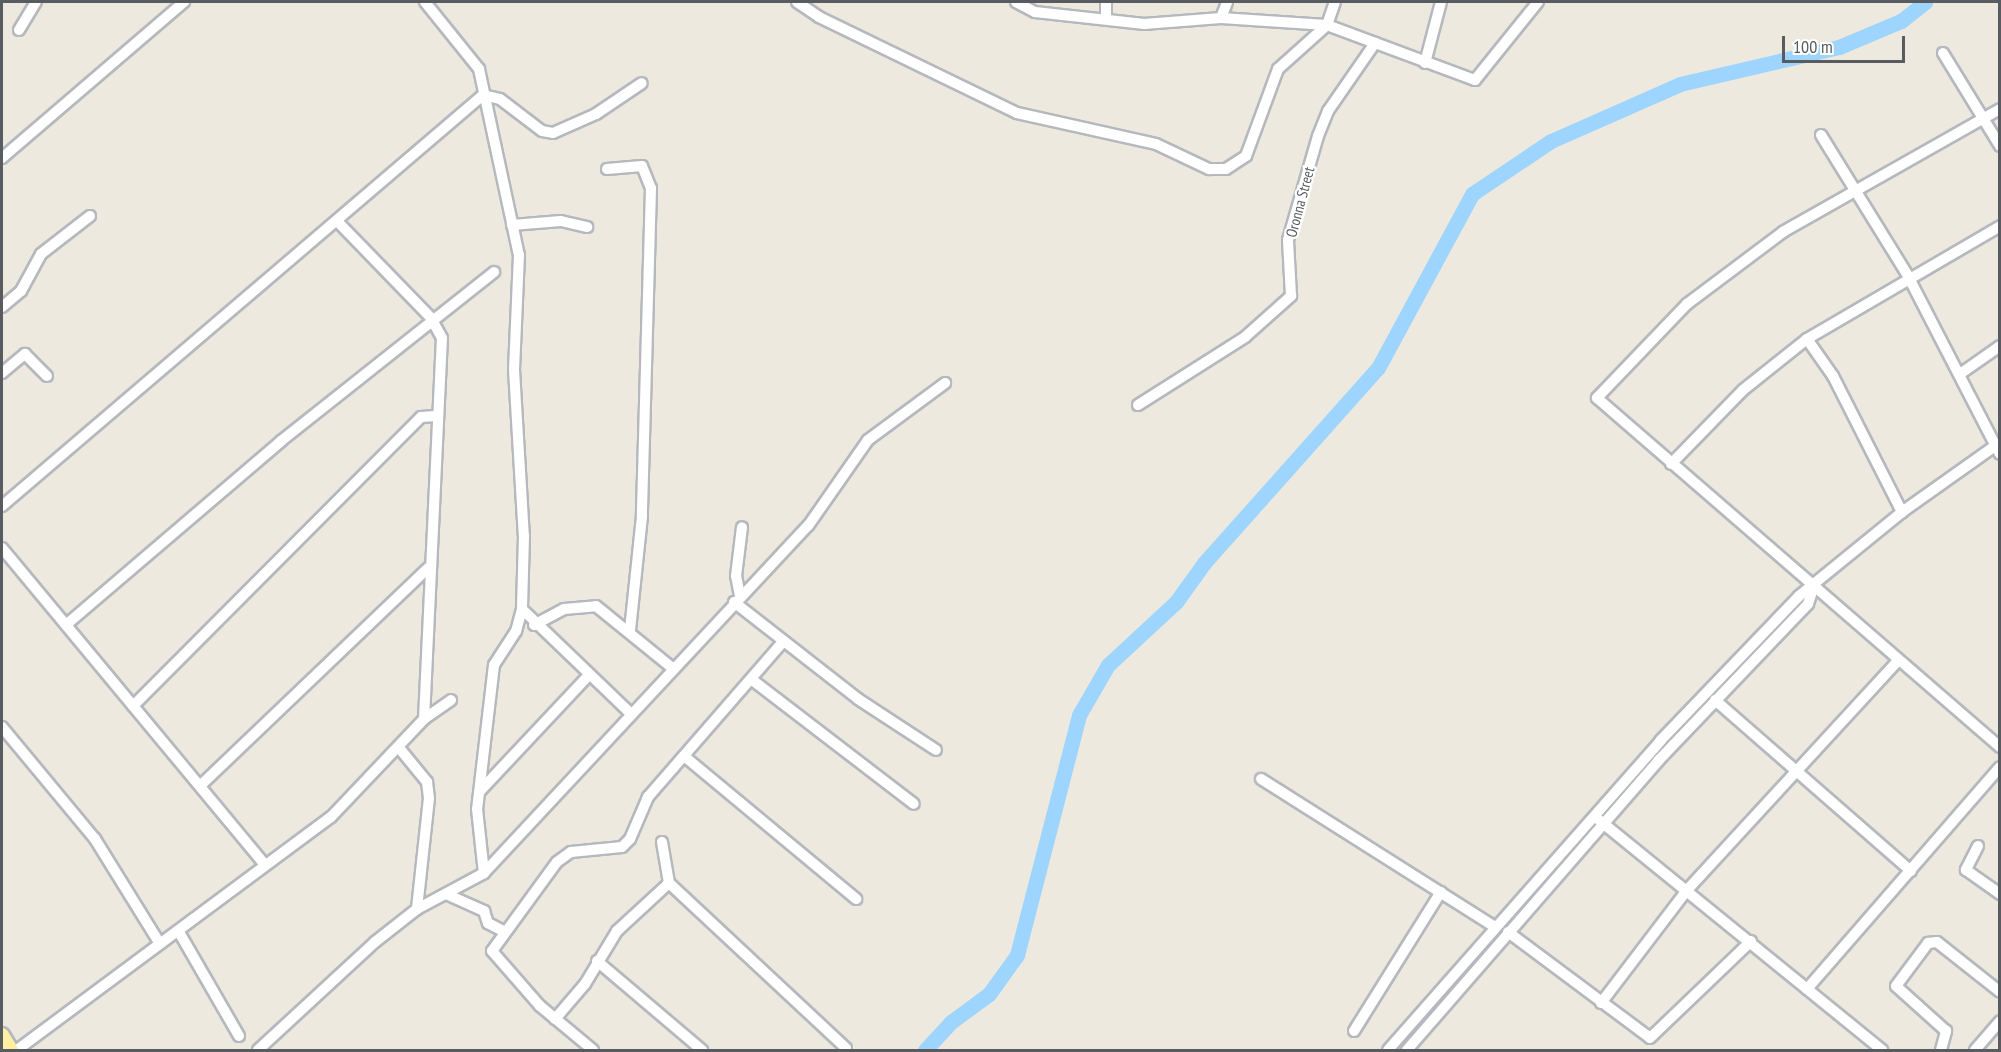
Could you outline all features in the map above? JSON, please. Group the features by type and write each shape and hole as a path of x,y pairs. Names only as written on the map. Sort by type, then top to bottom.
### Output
{"main road":[{"path":"2,1035 12,1050"}],"street":[{"path":"20,30 36,2"},
{"path":"2,158 183,2"},
{"path":"425,2 479,69 519,255 514,370 524,536 522,609 516,631 494,665 479,791 477,831 484,873"},
{"path":"797,2 829,23 1017,113 1156,144 1209,169 1226,170 1246,156 1278,69 1327,25 1335,2"},
{"path":"1016,2 1035,12 1144,24 1221,18 1327,25 1475,80 1538,2"},
{"path":"1106,2 1106,19"},
{"path":"1221,18 1227,2"},
{"path":"1425,63 1441,2"},
{"name":"Oronna Street","path":"1138,405 1245,337 1291,296 1288,240 1318,136 1328,111 1375,44"},
{"path":"1943,52 2000,146"},
{"path":"483,95 500,99 542,131 553,132 596,114 642,83"},
{"path":"2,506 339,223 483,95"},
{"path":"2000,109 1982,117 1783,232 1687,303 1599,392 1600,403 1897,662 2000,747"},
{"path":"1388,1050 1592,816 1799,596 1813,589 1902,512 1997,450 1908,276 1853,191 1821,135"},
{"path":"607,169 642,165 651,188 642,516 630,630"},
{"path":"2,307 21,291 41,254 90,216"},
{"path":"513,225 561,221 587,227"},
{"path":"339,223 431,318 442,338 428,568 424,719"},
{"path":"1671,464 1743,390 1808,339 1908,276 2000,226"},
{"path":"67,624 431,318 494,272"},
{"path":"1808,339 1833,376 1902,512"},
{"path":"1960,374 2000,346"},
{"path":"2,372 25,354 47,376"},
{"path":"258,1050 417,909 484,873 671,668 808,526 868,440 945,383"},
{"path":"133,706 421,417 436,416"},
{"path":"742,527 736,576 737,599 782,643 936,750"},
{"path":"2,548 264,864"},
{"path":"200,786 428,568"},
{"path":"1407,1050 1603,822 1715,700 1808,604 1813,589"},
{"path":"534,625 585,605 630,630 671,668"},
{"path":"522,609 534,625 631,714"},
{"path":"593,1050 555,1019 492,957 503,931 564,857 622,847 648,796 782,643"},
{"path":"1601,1003 1688,889 1897,662"},
{"path":"479,791 588,676"},
{"path":"751,680 914,804"},
{"path":"17,1050 179,932 264,864 331,817 400,749 424,719 451,700"},
{"path":"1715,700 1794,772 1911,871"},
{"path":"2,726 95,839 160,944"},
{"path":"400,749 427,782 429,798 417,909"},
{"path":"684,756 855,899"},
{"path":"1807,989 2000,767"},
{"path":"1261,779 1495,927"},
{"path":"1592,816 1603,822 1688,889 1882,1050"},
{"path":"662,842 669,883 846,1048"},
{"path":"1978,846 1966,870 2000,894"},
{"path":"555,1019 585,984 617,931 669,883"},
{"path":"1354,1031 1441,892"},
{"path":"446,894 484,911 488,922 503,931"},
{"path":"179,932 239,1036"},
{"path":"1508,932 1601,1003 1655,1038 1751,941"},
{"path":"1941,1050 1946,1031 1896,986 1928,943 1937,942 2000,992"},
{"path":"597,961 702,1050"},
{"path":"1975,1050 2000,1021"}],"waterway":[{"path":"925,1050 951,1022 989,994 1017,955 1079,715 1108,665 1176,602 1204,563 1378,368 1472,194 1551,141 1680,84 1839,47 1901,21 1925,2"}]}
